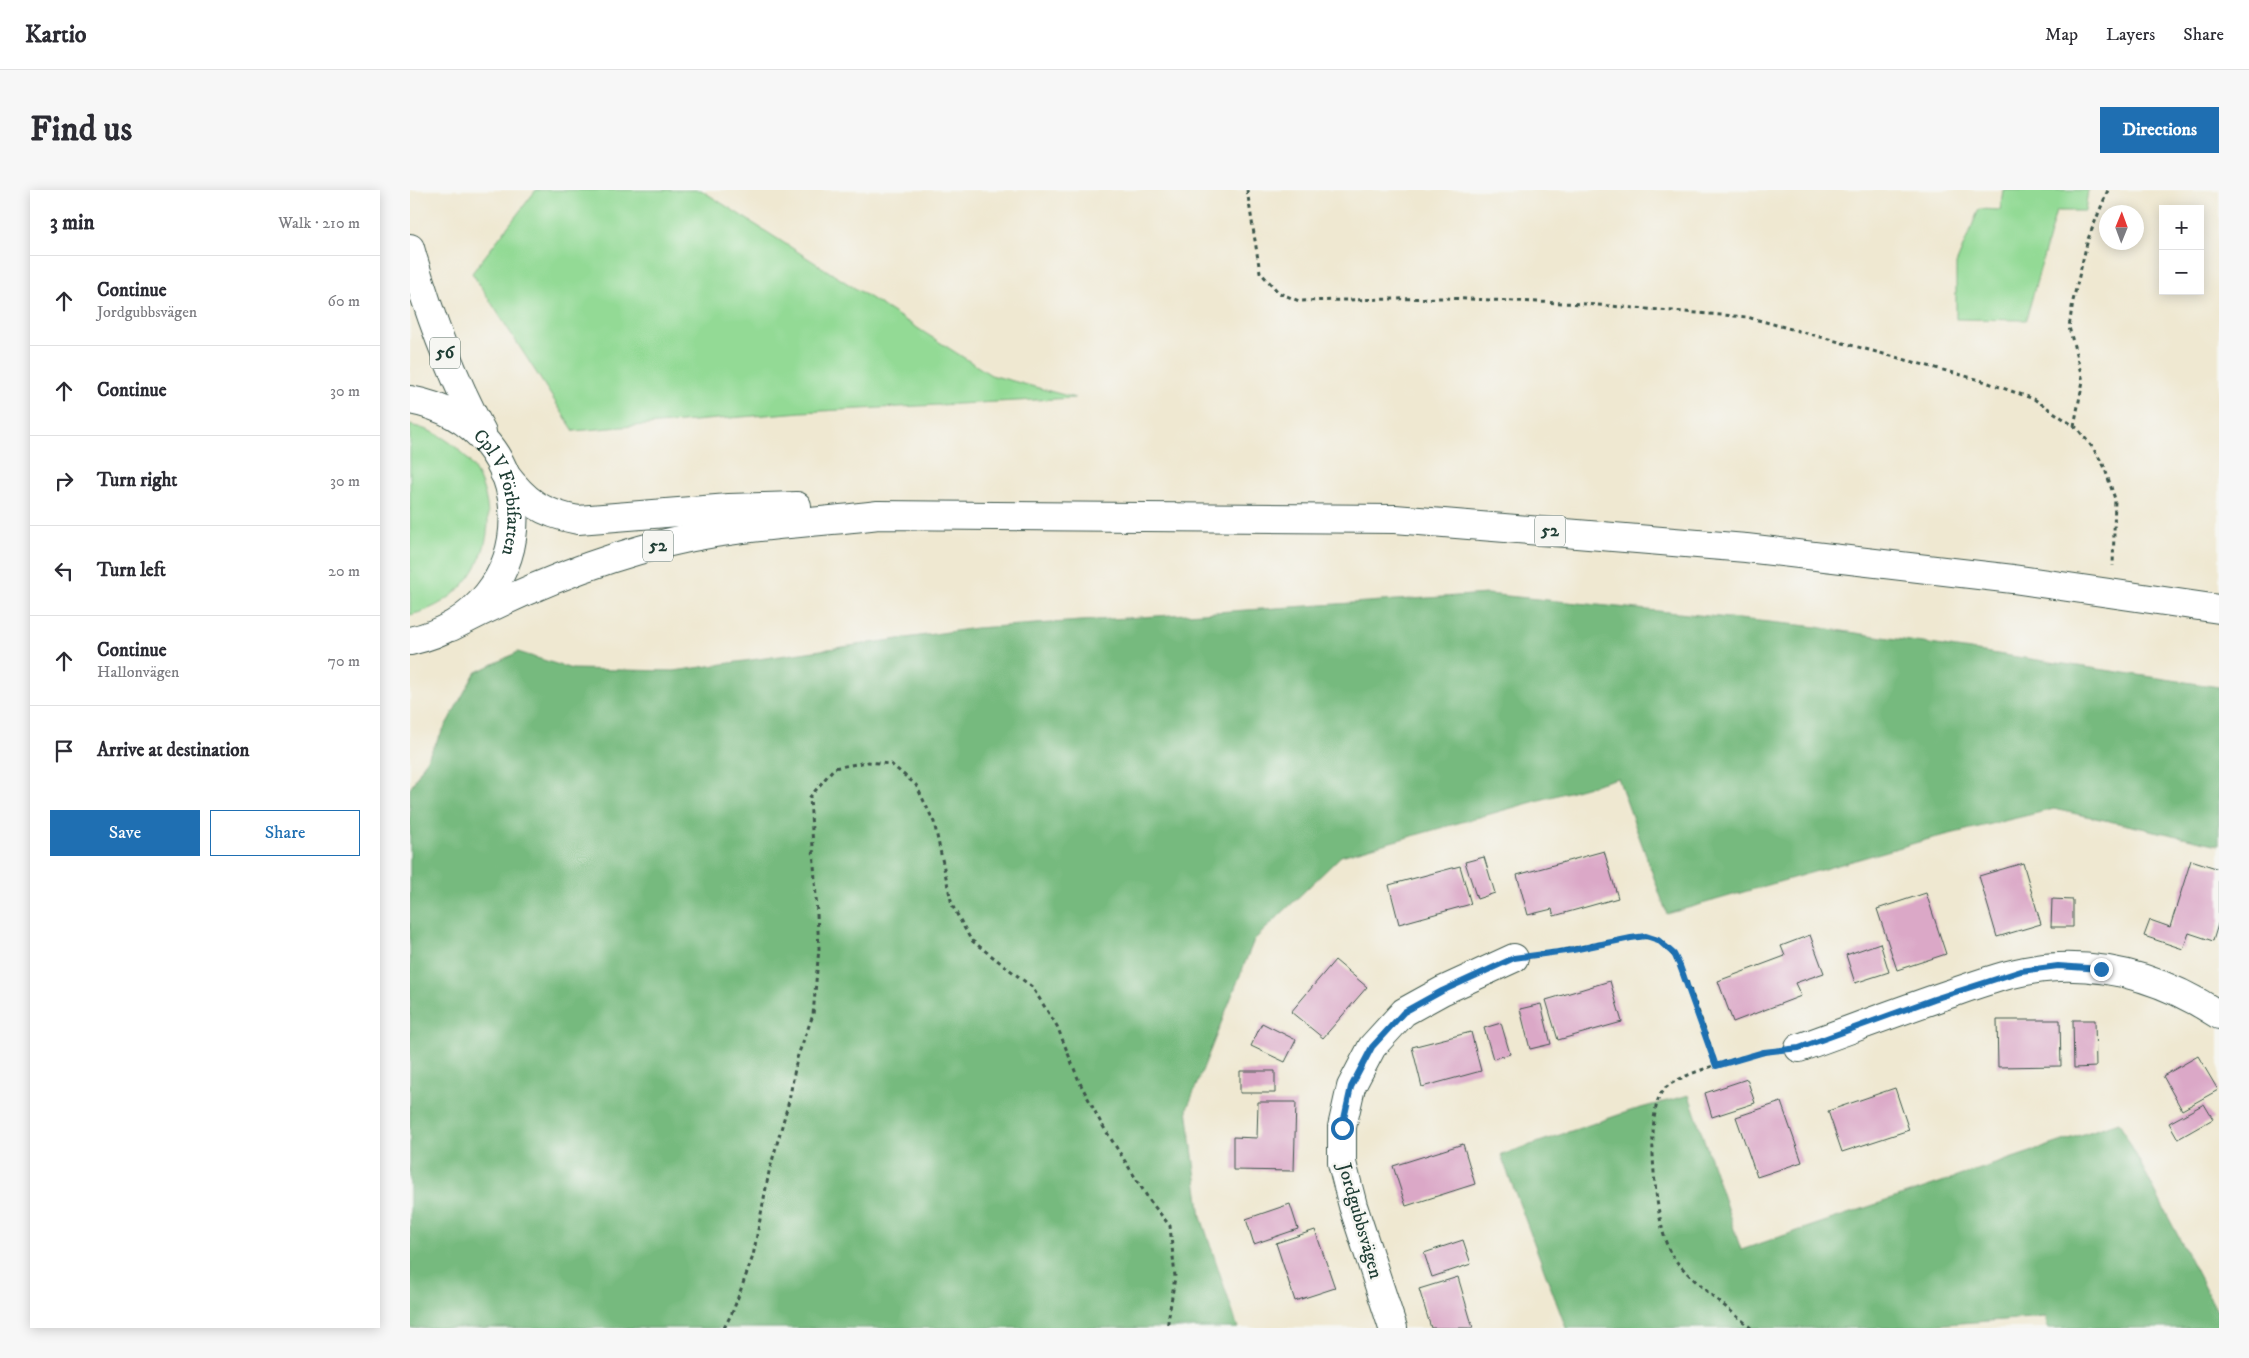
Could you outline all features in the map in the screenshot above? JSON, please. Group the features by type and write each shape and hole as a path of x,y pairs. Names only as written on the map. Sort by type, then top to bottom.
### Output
{"main road":[{"name":"56","path":"410,248 436,332 463,396 499,463"},
{"name":"Cpl V Förbifarten","path":"410,400 427,403 444,410 465,422 479,434 499,463 511,492 514,516 512,541 508,558 498,581 484,600 466,617 426,638"},
{"name":"52","path":"499,463 520,494 537,508 557,516 578,520 729,508 831,504 878,515"},
{"name":"52","path":"426,638 506,598 574,571 642,549 730,531 878,515 1394,518 1746,548 2013,579 2219,610"},
{"name":"Jordgubbsvägen","path":"1393,1328 1342,1163 1342,1128 1351,1087 1372,1047 1404,1012 1442,991 1514,958"},
{"path":"1799,1048 1976,984 2021,971 2058,966 2101,969 2147,978 2190,996 2219,1015"}],"path":[{"path":"1247,190 1260,272 1279,294 1299,301 1444,298 1584,304 1747,317 1980,380 2034,398 2074,426 2093,448 2104,466 2115,499 2115,538 2111,594"},
{"path":"2074,426 2082,381 2069,327 2073,300 2088,239 2108,190"},
{"path":"724,1328 734,1311 753,1256 769,1172 789,1101 797,1058 813,1015 819,948 810,796 834,768 867,762 892,764 916,785 934,822 952,905 971,940 1032,988 1057,1026 1079,1081 1101,1123 1150,1201 1170,1226 1175,1277 1167,1328"},
{"path":"1514,958 1573,950 1646,936 1658,940 1667,946 1680,966 1716,1066"},
{"path":"1752,1328 1684,1269 1672,1256 1664,1238 1658,1211 1653,1139 1655,1110 1660,1094 1674,1083 1716,1066 1764,1052 1799,1048"}],"green space":[{"path":"536,190 701,190 991,375 1075,398 801,412 574,431 472,273"},
{"path":"2003,190 2088,190 2085,211 2056,211 2026,320 1956,319 1956,264 1979,209 2000,210"},
{"path":"410,425 444,438 469,461 483,488 488,519 483,550 469,578 444,601 410,615"},
{"path":"1487,594 1809,626 2219,687 2219,845 2054,809 1929,839 1667,914 1618,778 1341,856 1254,940 1187,1109 1201,1217 1238,1328 410,1328 410,789 475,673 518,652 572,669 674,671 976,628"},
{"path":"1689,1095 1741,1250 2119,1122 2219,1315 2219,1328 2047,1328 2046,1317 1890,1328 1566,1328 1501,1155 1630,1111"}],"building":[{"path":"1604,851 1618,898 1554,916 1552,909 1528,915 1517,875"},
{"path":"1484,857 1495,893 1477,899 1465,862"},
{"path":"2191,860 2219,869 2219,921 2213,941 2189,933 2183,949 2144,936 2150,920 2170,927"},
{"path":"2023,863 2041,924 1997,937 1979,876"},
{"path":"1460,866 1471,904 1399,924 1389,885"},
{"path":"1926,893 1946,954 1897,970 1877,909"},
{"path":"2052,899 2073,900 2073,927 2051,927"},
{"path":"1810,935 1824,973 1795,983 1801,996 1733,1022 1718,981 1785,956 1781,946"},
{"path":"1880,943 1889,972 1855,983 1846,955"},
{"path":"1335,960 1367,987 1323,1038 1291,1012"},
{"path":"1610,981 1622,1022 1558,1040 1546,1000"},
{"path":"1541,1004 1551,1044 1530,1049 1520,1009"},
{"path":"1997,1020 2060,1020 2061,1066 1998,1067"},
{"path":"2073,1020 2095,1020 2096,1067 2074,1068"},
{"path":"1262,1023 1296,1040 1285,1062 1251,1046"},
{"path":"1501,1023 1510,1054 1493,1059 1484,1028"},
{"path":"1471,1032 1481,1071 1422,1087 1412,1047"},
{"path":"2198,1056 2218,1090 2182,1110 2163,1076"},
{"path":"1240,1071 1275,1071 1275,1093 1240,1093"},
{"path":"1747,1079 1755,1103 1712,1117 1705,1093"},
{"path":"1895,1088 1909,1130 1842,1152 1828,1111"},
{"path":"1258,1102 1296,1102 1294,1171 1233,1170 1233,1137 1257,1138"},
{"path":"1781,1102 1802,1162 1757,1177 1736,1117"},
{"path":"2204,1104 2213,1119 2178,1139 2169,1123"},
{"path":"1463,1144 1475,1184 1406,1206 1393,1166"},
{"path":"1290,1204 1298,1229 1254,1244 1246,1219"},
{"path":"1315,1230 1335,1288 1295,1301 1276,1243"},
{"path":"1463,1240 1471,1264 1432,1277 1424,1253"},
{"path":"1458,1277 1473,1328 1431,1328 1419,1289"}],"route":[{"path":"1342,1128 1351,1087 1372,1047 1404,1012 1442,991 1514,958 1573,950 1646,936 1658,940 1674,954 1680,966 1716,1066 1764,1052 1799,1048 1976,984 2021,971 2058,966 2101,969"}]}
